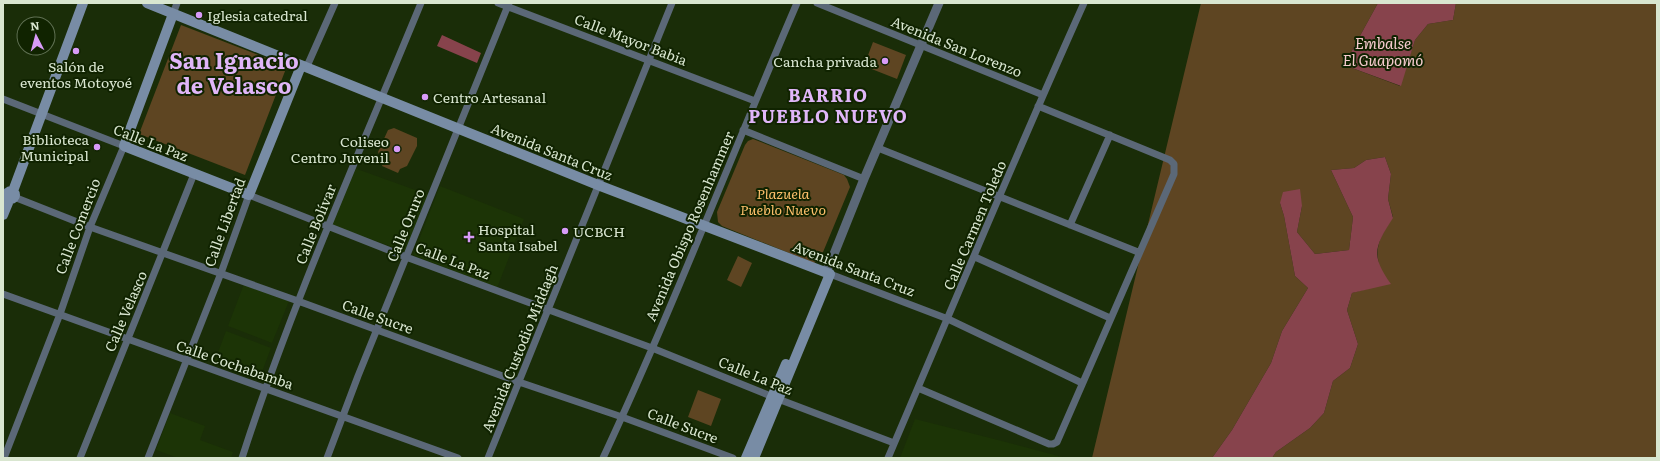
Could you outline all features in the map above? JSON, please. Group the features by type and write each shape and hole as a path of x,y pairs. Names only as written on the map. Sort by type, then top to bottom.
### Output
{"main road":[{"path":"3,215 84,3"},
{"name":"Avenida Santa Cruz","path":"147,3 704,227 829,270"},
{"name":"Calle Comercio","path":"124,146 173,14"},
{"name":"Calle Libertad","path":"249,195 301,66"},
{"name":"Calle La Paz","path":"124,146 249,195"},
{"path":"746,458 775,398 829,270"},
{"path":"754,458 775,398"}],"street":[{"name":"Calle Comercio","path":"173,14 177,3"},
{"name":"Calle Libertad","path":"301,66 308,64 335,3"},
{"name":"Calle Bolívar","path":"242,458 265,388 298,300 421,3"},
{"name":"Calle Mayor Babia","path":"498,3 508,5 755,101"},
{"name":"Avenida Custodio Middagh","path":"488,458 672,3"},
{"name":"Avenida Obispo Rosenhammer","path":"603,458 704,227 755,101 797,3"},
{"name":"Avenida San Lorenzo","path":"817,3 1043,95"},
{"path":"829,270 864,179 940,3"},
{"name":"Calle Carmen Toledo","path":"888,458 975,257 1038,106 1084,3"},
{"name":"Calle Oruro","path":"327,458 406,257 508,5"},
{"name":"Calle La Paz","path":"3,99 124,146"},
{"path":"918,388 1049,444 1057,442 1138,252 1174,174 1174,164 1170,160 1038,106"},
{"path":"743,130 864,179"},
{"path":"1070,225 1110,135"},
{"name":"Calle Comercio","path":"6,457 60,314 90,227 124,146"},
{"path":"878,148 1138,252"},
{"name":"Calle Velasco","path":"80,458 126,340 163,253 194,174"},
{"name":"Calle Sucre","path":"10,194 90,227 298,300 519,382 622,417 733,458"},
{"name":"Calle La Paz","path":"249,195 406,257 652,348 775,398 894,443"},
{"name":"Calle Libertad","path":"148,458 185,360 221,273 249,195"},
{"path":"975,257 1110,318"},
{"name":"Avenida Santa Cruz","path":"829,270 948,319 1082,382"},
{"name":"Calle Cochabamba","path":"3,294 60,314 126,340 265,388 458,458"}],"shaded area":[{"path":"357,169 432,196 408,252 330,225 355,170"},
{"name":"Hospital Santa Isabel","path":"440,186 524,219 497,288 413,255"},
{"path":"244,284 289,301 272,343 228,326"},
{"path":"226,331 271,348 259,380 214,363"},
{"path":"170,413 205,426 200,440 233,452 231,458 178,458 156,450"},
{"path":"915,419 998,440 1066,458 900,458"}],"green space":[{"path":"1201,3 1378,3 1344,65 1400,86 1415,40 1428,24 1453,20 1456,3 1657,3 1657,458 1272,458 1276,452 1310,428 1324,413 1333,381 1350,368 1358,344 1347,310 1352,293 1370,288 1380,269 1378,261 1379,242 1393,217 1388,199 1391,174 1385,157 1366,160 1354,168 1331,170 1353,217 1349,250 1315,254 1297,232 1302,206 1280,203 1284,216 1295,276 1308,288 1282,331 1271,363 1232,430 1212,458 1092,458"},
{"path":"181,25 287,66 245,175 139,134"},
{"name":"Cancha privada","path":"873,42 906,55 897,79 864,66"},
{"name":"Coliseo Centro Juvenil","path":"394,128 417,138 417,146 407,166 400,169 398,173 382,166 383,163 378,152 388,130"},
{"name":"Plazuela Pueblo Nuevo","path":"753,139 844,175 847,179 850,187 821,257 814,263 722,226 718,222 717,212 745,145 748,141"},
{"path":"738,256 752,263 741,287 727,280"},
{"path":"698,390 721,399 711,426 688,417"}],"water":[{"name":"Embalse El Guapomó","path":"1378,3 1456,3 1453,20 1428,24 1415,40 1401,86 1344,65"},
{"path":"442,35 481,53 477,63 437,46"},
{"path":"1385,157 1391,174 1388,199 1393,218 1382,236 1377,251 1380,265 1391,284 1352,293 1347,310 1358,344 1350,368 1333,381 1324,413 1310,428 1276,452 1272,458 1212,458 1232,430 1271,363 1282,331 1308,288 1295,276 1284,216 1280,203 1283,192 1300,189 1302,206 1297,232 1315,254 1349,250 1353,217 1331,170 1354,168 1366,160"}],"place":[{"name":"Iglesia catedral","path":"199,15"},
{"name":"Salón de eventos Motoyoé","path":"76,51"},
{"name":"Cancha privada","path":"885,61"},
{"name":"Centro Artesanal","path":"425,97"},
{"name":"Biblioteca Municipal","path":"97,147"},
{"name":"Coliseo Centro Juvenil","path":"397,149"},
{"name":"UCBCH","path":"565,231"},
{"name":"Hospital Santa Isabel","path":"469,237"}],"district":[{"name":"San Ignacio de Velasco","path":"234,72"},
{"name":"BARRIO PUEBLO NUEVO","path":"828,104"}]}
